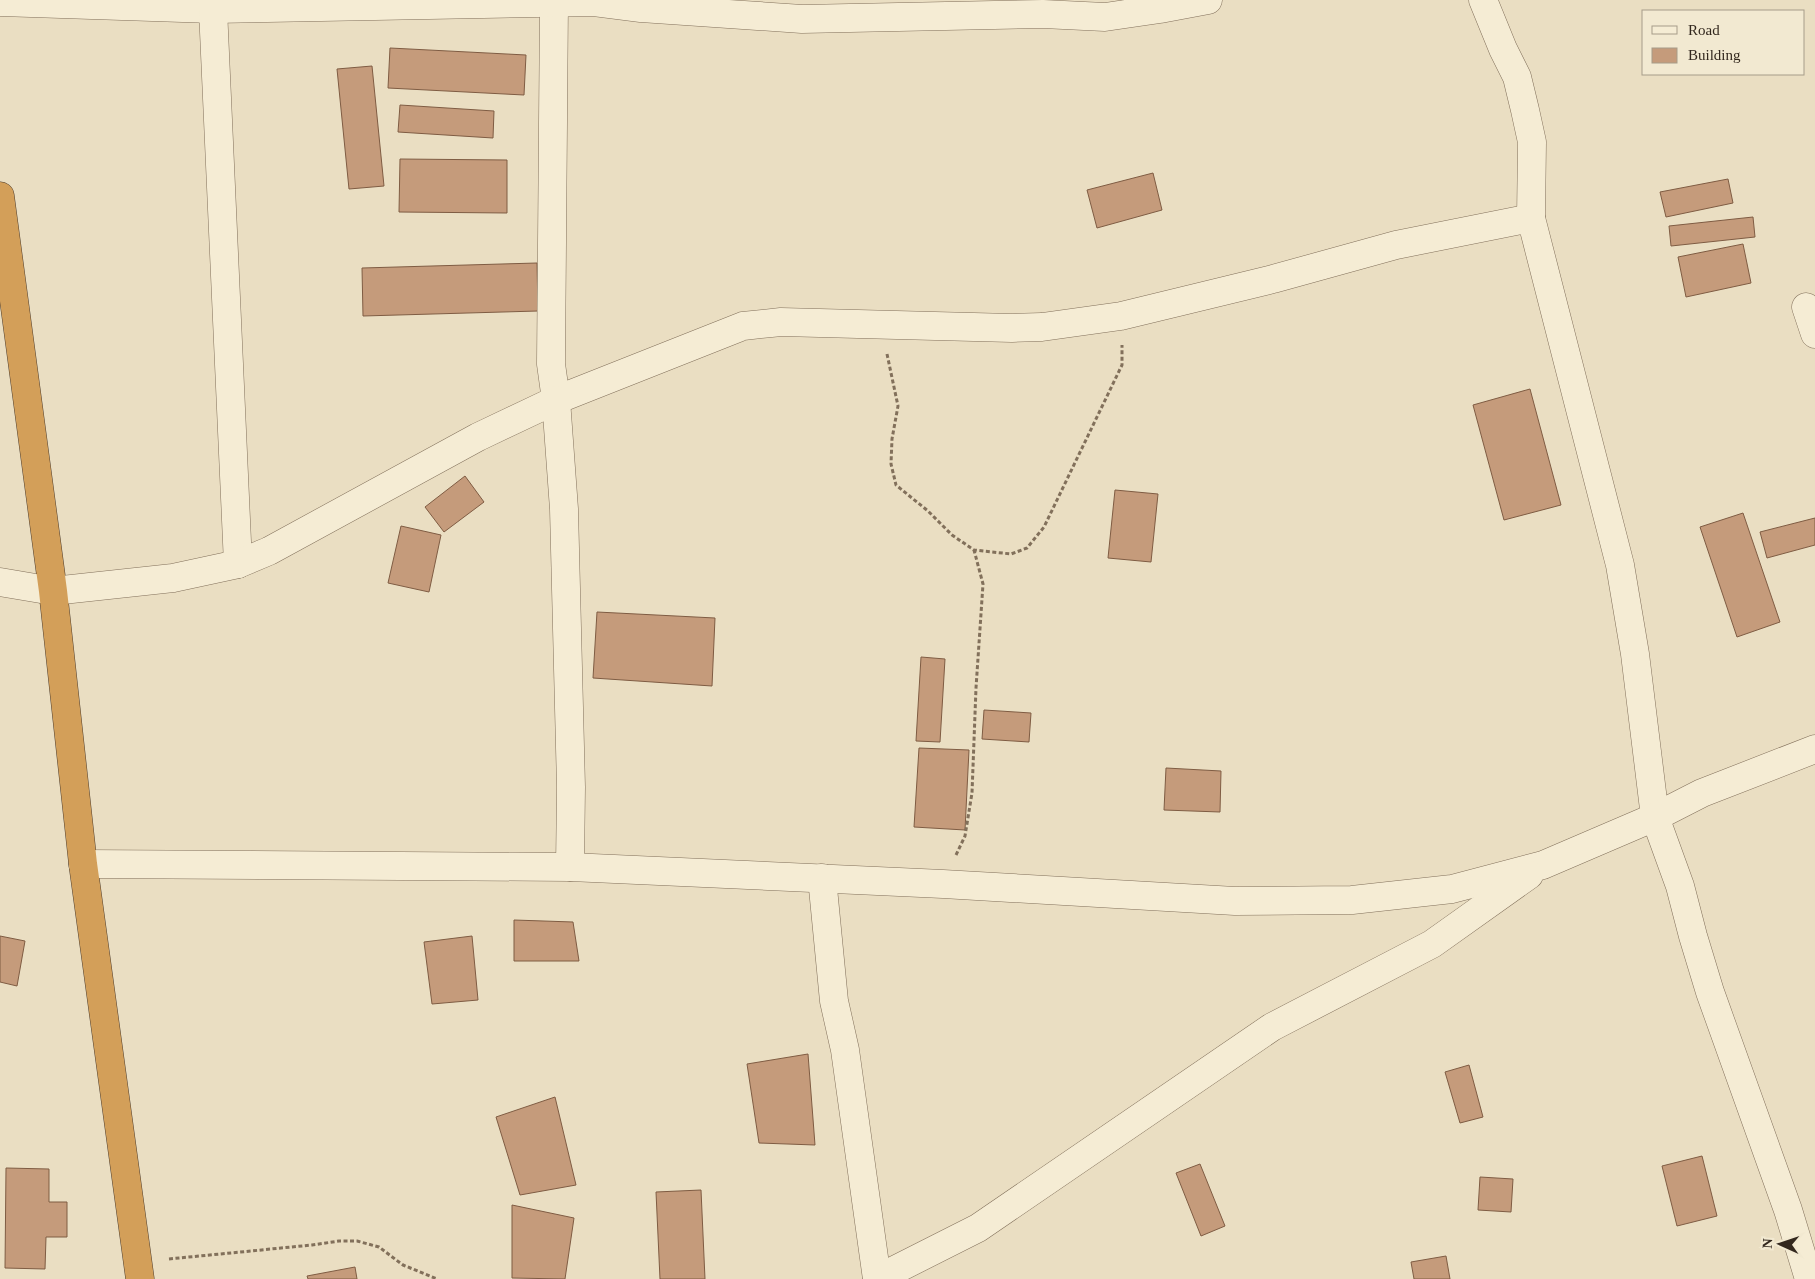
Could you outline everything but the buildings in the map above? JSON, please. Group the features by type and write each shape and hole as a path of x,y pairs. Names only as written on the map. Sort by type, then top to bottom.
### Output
{"highway":[{"path":"0,196 53,591 83,864 139,1270"}],"street":[{"path":"0,2 213,10 556,1 594,2 641,8 802,19 1043,14 1105,17 1208,0"},
{"path":"1483,0 1516,77 1532,142 1531,218 1620,566 1635,654 1655,817 1680,886 1692,936 1710,992 1788,1210 1808,1254 1809,1279"},
{"path":"556,1 551,364 556,400 565,516 571,787 570,867"},
{"path":"213,10 238,564"},
{"path":"0,582 53,591 173,578 238,564 269,551 478,437 556,400 743,326 781,322 882,326 1042,327 1121,316 1273,279 1396,245 1531,218"},
{"path":"1806,307 1815,334"},
{"path":"83,864 570,867 943,884 1235,901 1352,900 1452,889 1543,865 1655,817 1702,793 1815,750"},
{"path":"822,878 834,1001 845,1050 877,1279 978,1228 1272,1027 1432,944 1543,865"}],"path":[{"path":"882,326 898,406 892,439 891,464 896,485 928,511 952,535 974,550 1011,554 1027,548 1044,527 1122,365 1121,316"},
{"path":"943,884 965,836 972,793 976,688 983,584 974,550"},
{"path":"139,1270 339,1241 357,1241 379,1246 403,1265 437,1279"}]}
